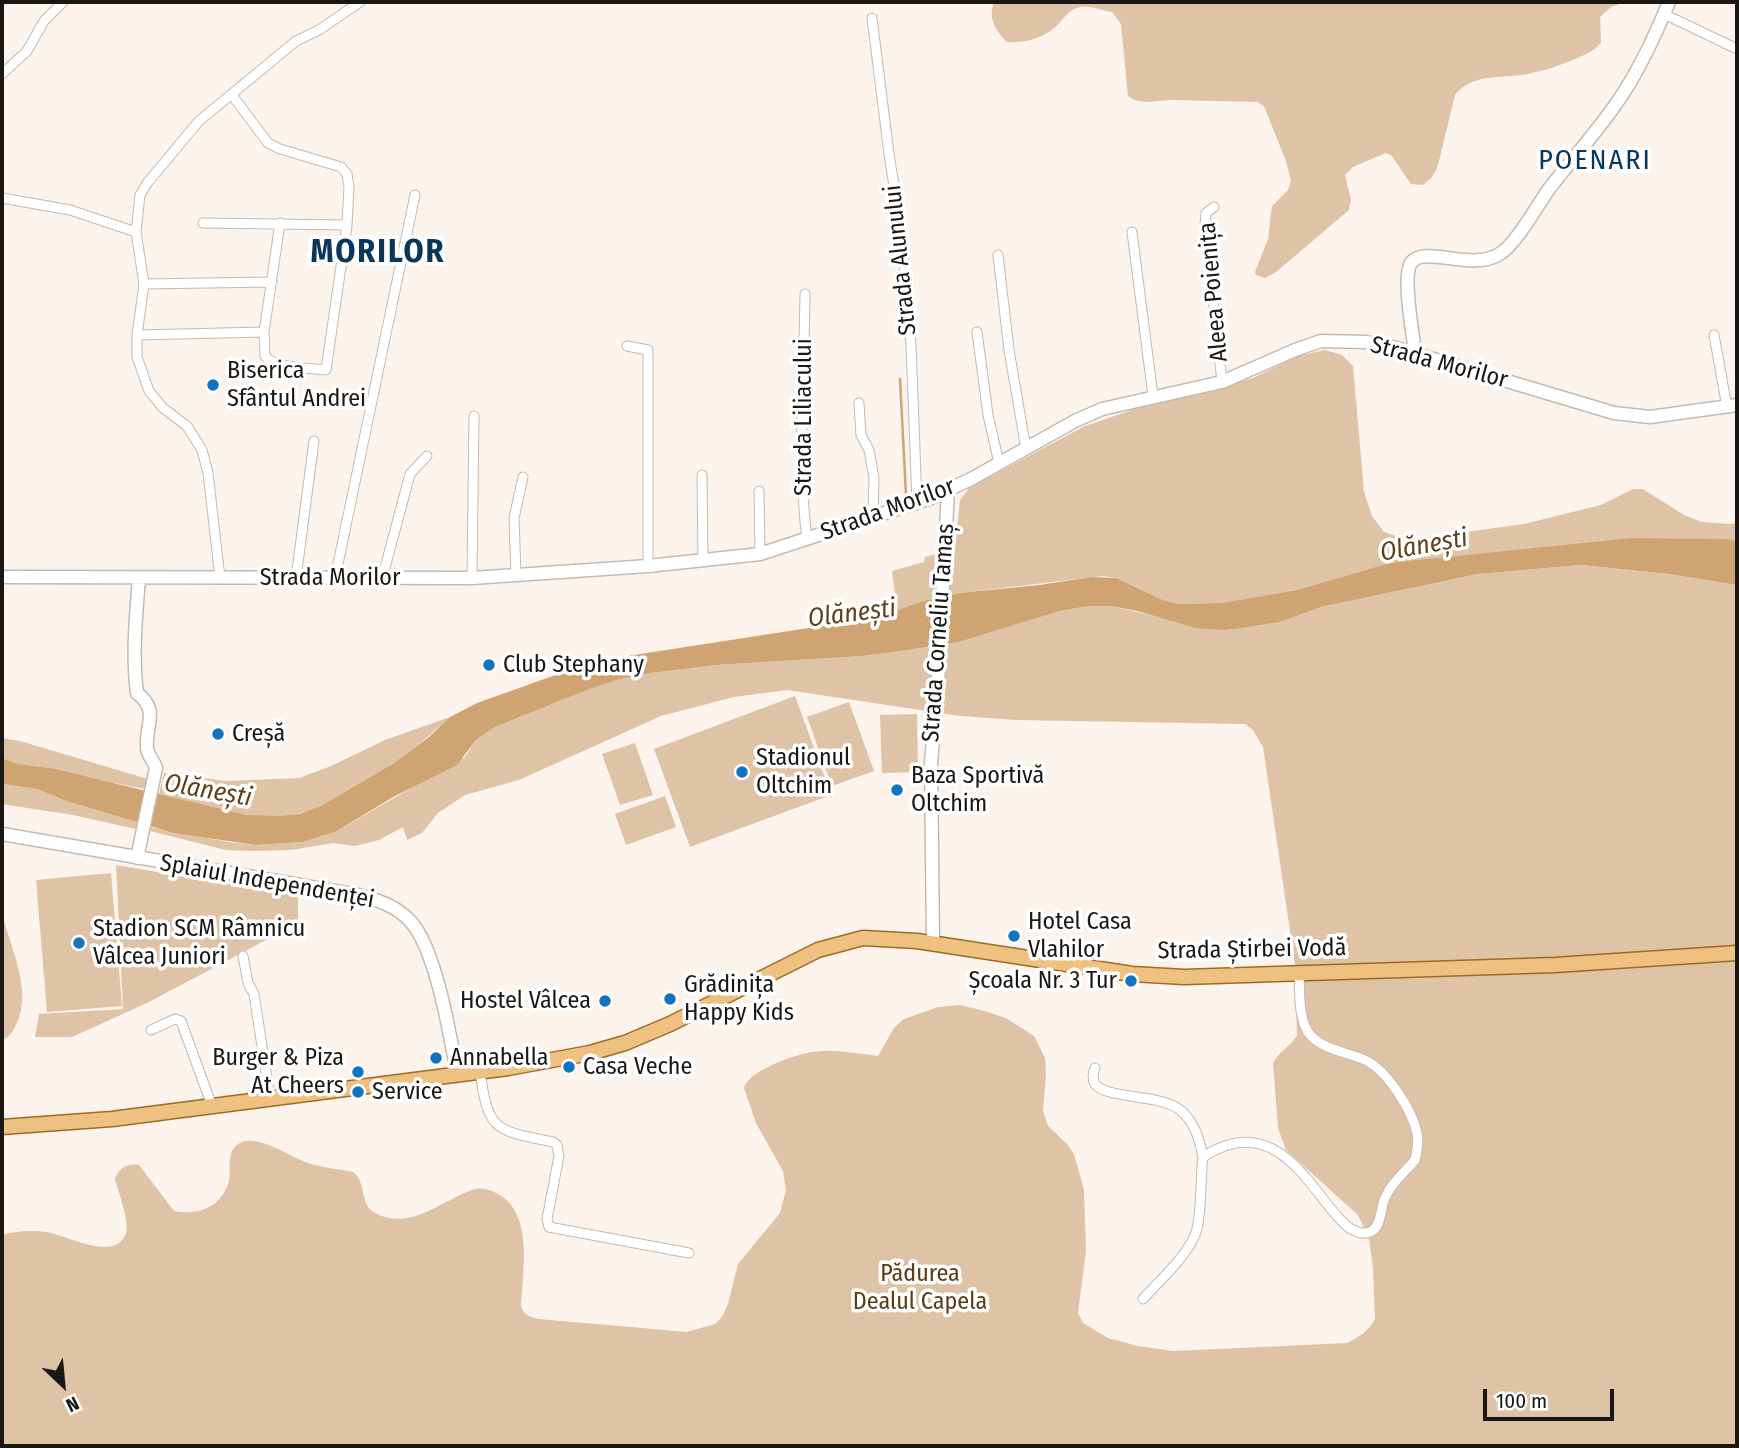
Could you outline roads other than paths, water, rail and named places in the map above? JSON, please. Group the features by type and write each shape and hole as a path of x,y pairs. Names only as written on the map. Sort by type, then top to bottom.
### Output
{"main road":[{"name":"Strada Știrbei Vodă","path":"2,1127 78,1123 570,1057 633,1040 830,945 863,938 933,943 1142,974 1200,977 1555,965 1737,953"}],"street":[{"path":"2,74 27,51 44,21 63,2"},
{"path":"220,578 206,461 193,432 163,408 149,391 137,357 137,334 144,284 136,232 140,195 200,121 296,41 319,30 360,2"},
{"path":"1415,352 1408,282 1408,268 1413,260 1424,255 1476,261 1501,253 1617,103 1636,72 1666,8 1737,49"},
{"name":"Strada Alunului","path":"872,18 902,236 912,357 917,503"},
{"path":"232,96 268,144 341,167 347,174 347,225 326,370 270,362 263,350 280,223"},
{"path":"335,578 415,195"},
{"path":"2,198 70,210 136,232"},
{"name":"Aleea Poienița","path":"1214,207 1206,213 1205,225 1222,382"},
{"path":"203,223 347,225"},
{"path":"1132,232 1153,396"},
{"path":"998,255 1009,350 1026,449"},
{"path":"144,284 272,282"},
{"name":"Strada Liliacului","path":"805,294 803,460 807,540"},
{"path":"137,334 264,332"},
{"path":"977,332 988,415 999,463"},
{"path":"1714,335 1732,406"},
{"name":"Strada Morilor","path":"2,578 472,578 648,566 760,554 917,503 948,490 1102,409 1222,382 1295,349 1321,341 1366,342 1415,352 1614,413 1650,417 1732,406"},
{"path":"627,346 648,350 648,566"},
{"path":"859,403 861,435 871,458 874,478 873,517"},
{"path":"472,578 474,416"},
{"path":"296,578 314,441"},
{"path":"382,579 410,474 427,456"},
{"path":"702,475 703,560"},
{"path":"516,575 514,518 523,477"},
{"name":"Strada Corneliu Tamaș","path":"933,943 931,762 948,490"},
{"path":"759,491 760,554"},
{"path":"138,851 156,768 147,747 150,710 145,699 137,693 135,680 134,644 139,578"},
{"name":"Splaiul Independenței","path":"2,834 138,851 358,895 396,909 411,923 427,950 457,1073"},
{"path":"243,956 248,984 254,994 270,1098"},
{"path":"1203,1157 1226,1145 1242,1142 1268,1146 1283,1155 1339,1218 1360,1233 1374,1230 1385,1198 1415,1160 1417,1131 1383,1072 1364,1060 1322,1044 1308,1032 1302,1014 1299,973"},
{"path":"152,1030 175,1019 181,1021 212,1105"},
{"path":"1095,1068 1092,1075 1095,1084 1104,1090 1165,1101 1178,1108 1199,1136 1203,1157 1195,1236 1188,1248 1143,1299"},
{"path":"480,1071 483,1097 491,1119 517,1135 553,1142 557,1146 559,1156 547,1220 550,1227 689,1253"}],"waterway":[{"path":"900,379 906,495"}],"place":[{"name":"Biserica Sfântul Andrei","path":"213,385"},
{"name":"Club Stephany","path":"489,665"},
{"name":"Creșă","path":"218,734"},
{"name":"Stadionul Oltchim","path":"742,772"},
{"name":"Baza Sportivă Oltchim","path":"897,790"},
{"name":"Hotel Casa Vlahilor","path":"1014,936"},
{"name":"Stadion SCM Râmnicu Vâlcea Juniori","path":"79,943"},
{"name":"Școala Nr. 3 Tur","path":"1131,981"},
{"name":"Grădinița Happy Kids","path":"670,999"},
{"name":"Hostel Vâlcea","path":"605,1001"},
{"name":"Annabella","path":"436,1058"},
{"name":"Casa Veche","path":"569,1067"},
{"name":"Burger & Piza At Cheers","path":"358,1072"},
{"name":"Service","path":"358,1092"}],"district":[{"name":"POENARI","path":"1595,161"},
{"name":"MORILOR","path":"378,253"}],"water label":[{"name":"Olănești","path":"1424,546"},
{"name":"Olănești","path":"852,614"},
{"name":"Olănești","path":"208,791"}],"park label":[{"name":"Pădurea Dealul Capela","path":"920,1288"}]}
